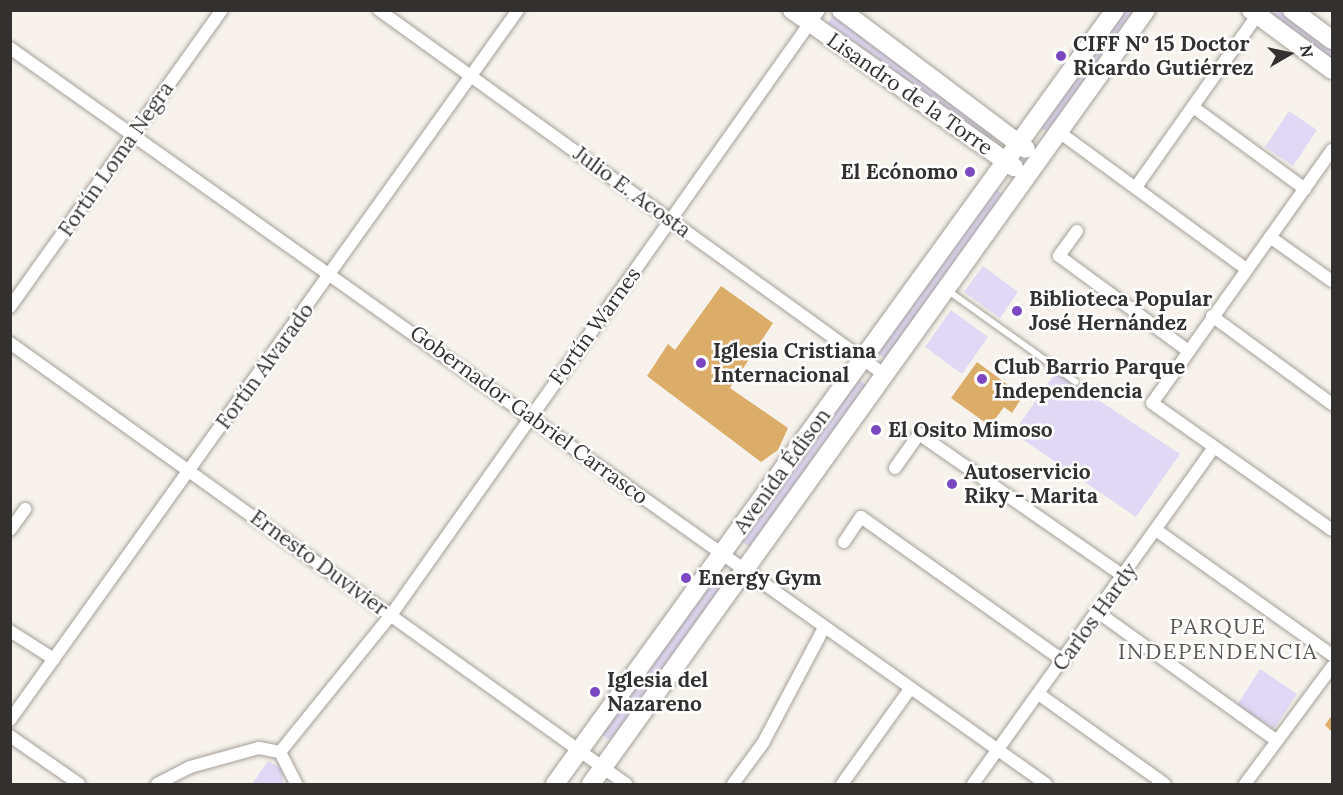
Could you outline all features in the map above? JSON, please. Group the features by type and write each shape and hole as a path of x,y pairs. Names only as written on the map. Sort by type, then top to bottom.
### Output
{"main road":[{"name":"Lisandro de la Torre","path":"792,10 815,17 1005,162 1027,176"},
{"name":"Lisandro de la Torre","path":"841,10 1039,159"},
{"name":"Avenida Édison","path":"555,784 1115,10"},
{"name":"Avenida Édison","path":"591,784 1146,10"},
{"path":"1292,10 1332,40"},
{"path":"1257,12 1332,70"}],"street":[{"name":"Fortín Loma Negra","path":"10,307 222,10"},
{"name":"Julio E. Acosta","path":"379,10 885,375"},
{"name":"Fortín Alvarado","path":"10,720 518,10"},
{"path":"1137,187 1257,12"},
{"name":"Fortín Warnes","path":"280,752 391,615 530,415 815,17"},
{"name":"Gobernador Gabriel Carrasco","path":"10,48 332,273 744,571 1047,784"},
{"path":"1193,108 1305,189"},
{"path":"1059,132 1246,269"},
{"path":"1332,153 1187,350 1152,404 1332,530"},
{"path":"1077,231 1059,256 1187,350"},
{"path":"1270,237 1332,281"},
{"path":"1212,316 1332,404"},
{"name":"Ernesto Duvivier","path":"10,343 626,784"},
{"path":"895,468 919,434 1125,577"},
{"name":"Carlos Hardy","path":"973,784 1125,577 1214,447"},
{"path":"10,530 25,509"},
{"path":"844,542 861,517 1064,661"},
{"path":"1156,530 1332,655"},
{"path":"1099,613 1277,741"},
{"path":"733,784 763,743 781,699 824,628"},
{"path":"10,631 54,659"},
{"path":"1245,784 1332,667"},
{"path":"842,784 910,689"},
{"path":"1040,694 1165,784"},
{"path":"10,736 79,784"},
{"path":"157,784 227,755 259,748 280,752 296,784"}],"lane":[{"path":"946,289 1076,382"}],"shaded area":[{"path":"1121,11 1133,11 1047,132 1038,126"},
{"path":"1279,11 1332,48 1332,60 1271,14"},
{"path":"833,16 996,133 991,140 828,23"},
{"path":"1289,111 1317,130 1293,166 1265,147"},
{"path":"994,188 1003,195 887,360 878,353"},
{"path":"983,266 1018,292 1000,318 964,292"},
{"path":"951,310 988,337 962,374 925,347"},
{"path":"1056,372 1180,454 1136,517 1013,433"},
{"path":"859,380 868,386 750,547 741,541"},
{"path":"719,573 728,580 610,740 601,734"},
{"path":"1260,669 1297,694 1274,729 1237,705"},
{"path":"268,761 282,769 283,784 252,784"}],"building":[{"name":"Iglesia Cristiana Internacional","path":"721,286 773,323 730,388 788,428 778,450 761,462 647,376 668,344 675,350"},
{"name":"Club Barrio Parque Independencia","path":"977,362 1023,396 1012,413 1004,407 990,426 951,398"},
{"path":"1332,715 1332,732 1325,725"}],"place":[{"name":"CIFF Nº 15 Doctor Ricardo Gutiérrez","path":"1061,56"},
{"name":"El Ecónomo","path":"970,172"},
{"name":"Biblioteca Popular José Hernández","path":"1017,311"},
{"name":"Iglesia Cristiana Internacional","path":"701,363"},
{"name":"Club Barrio Parque Independencia","path":"982,379"},
{"name":"El Osito Mimoso","path":"876,430"},
{"name":"Autoservicio Riky - Marita","path":"952,484"},
{"name":"Energy Gym","path":"686,578"},
{"name":"Iglesia del Nazareno","path":"595,692"}],"district":[{"name":"PARQUE INDEPENDENCIA","path":"1218,638"}]}
